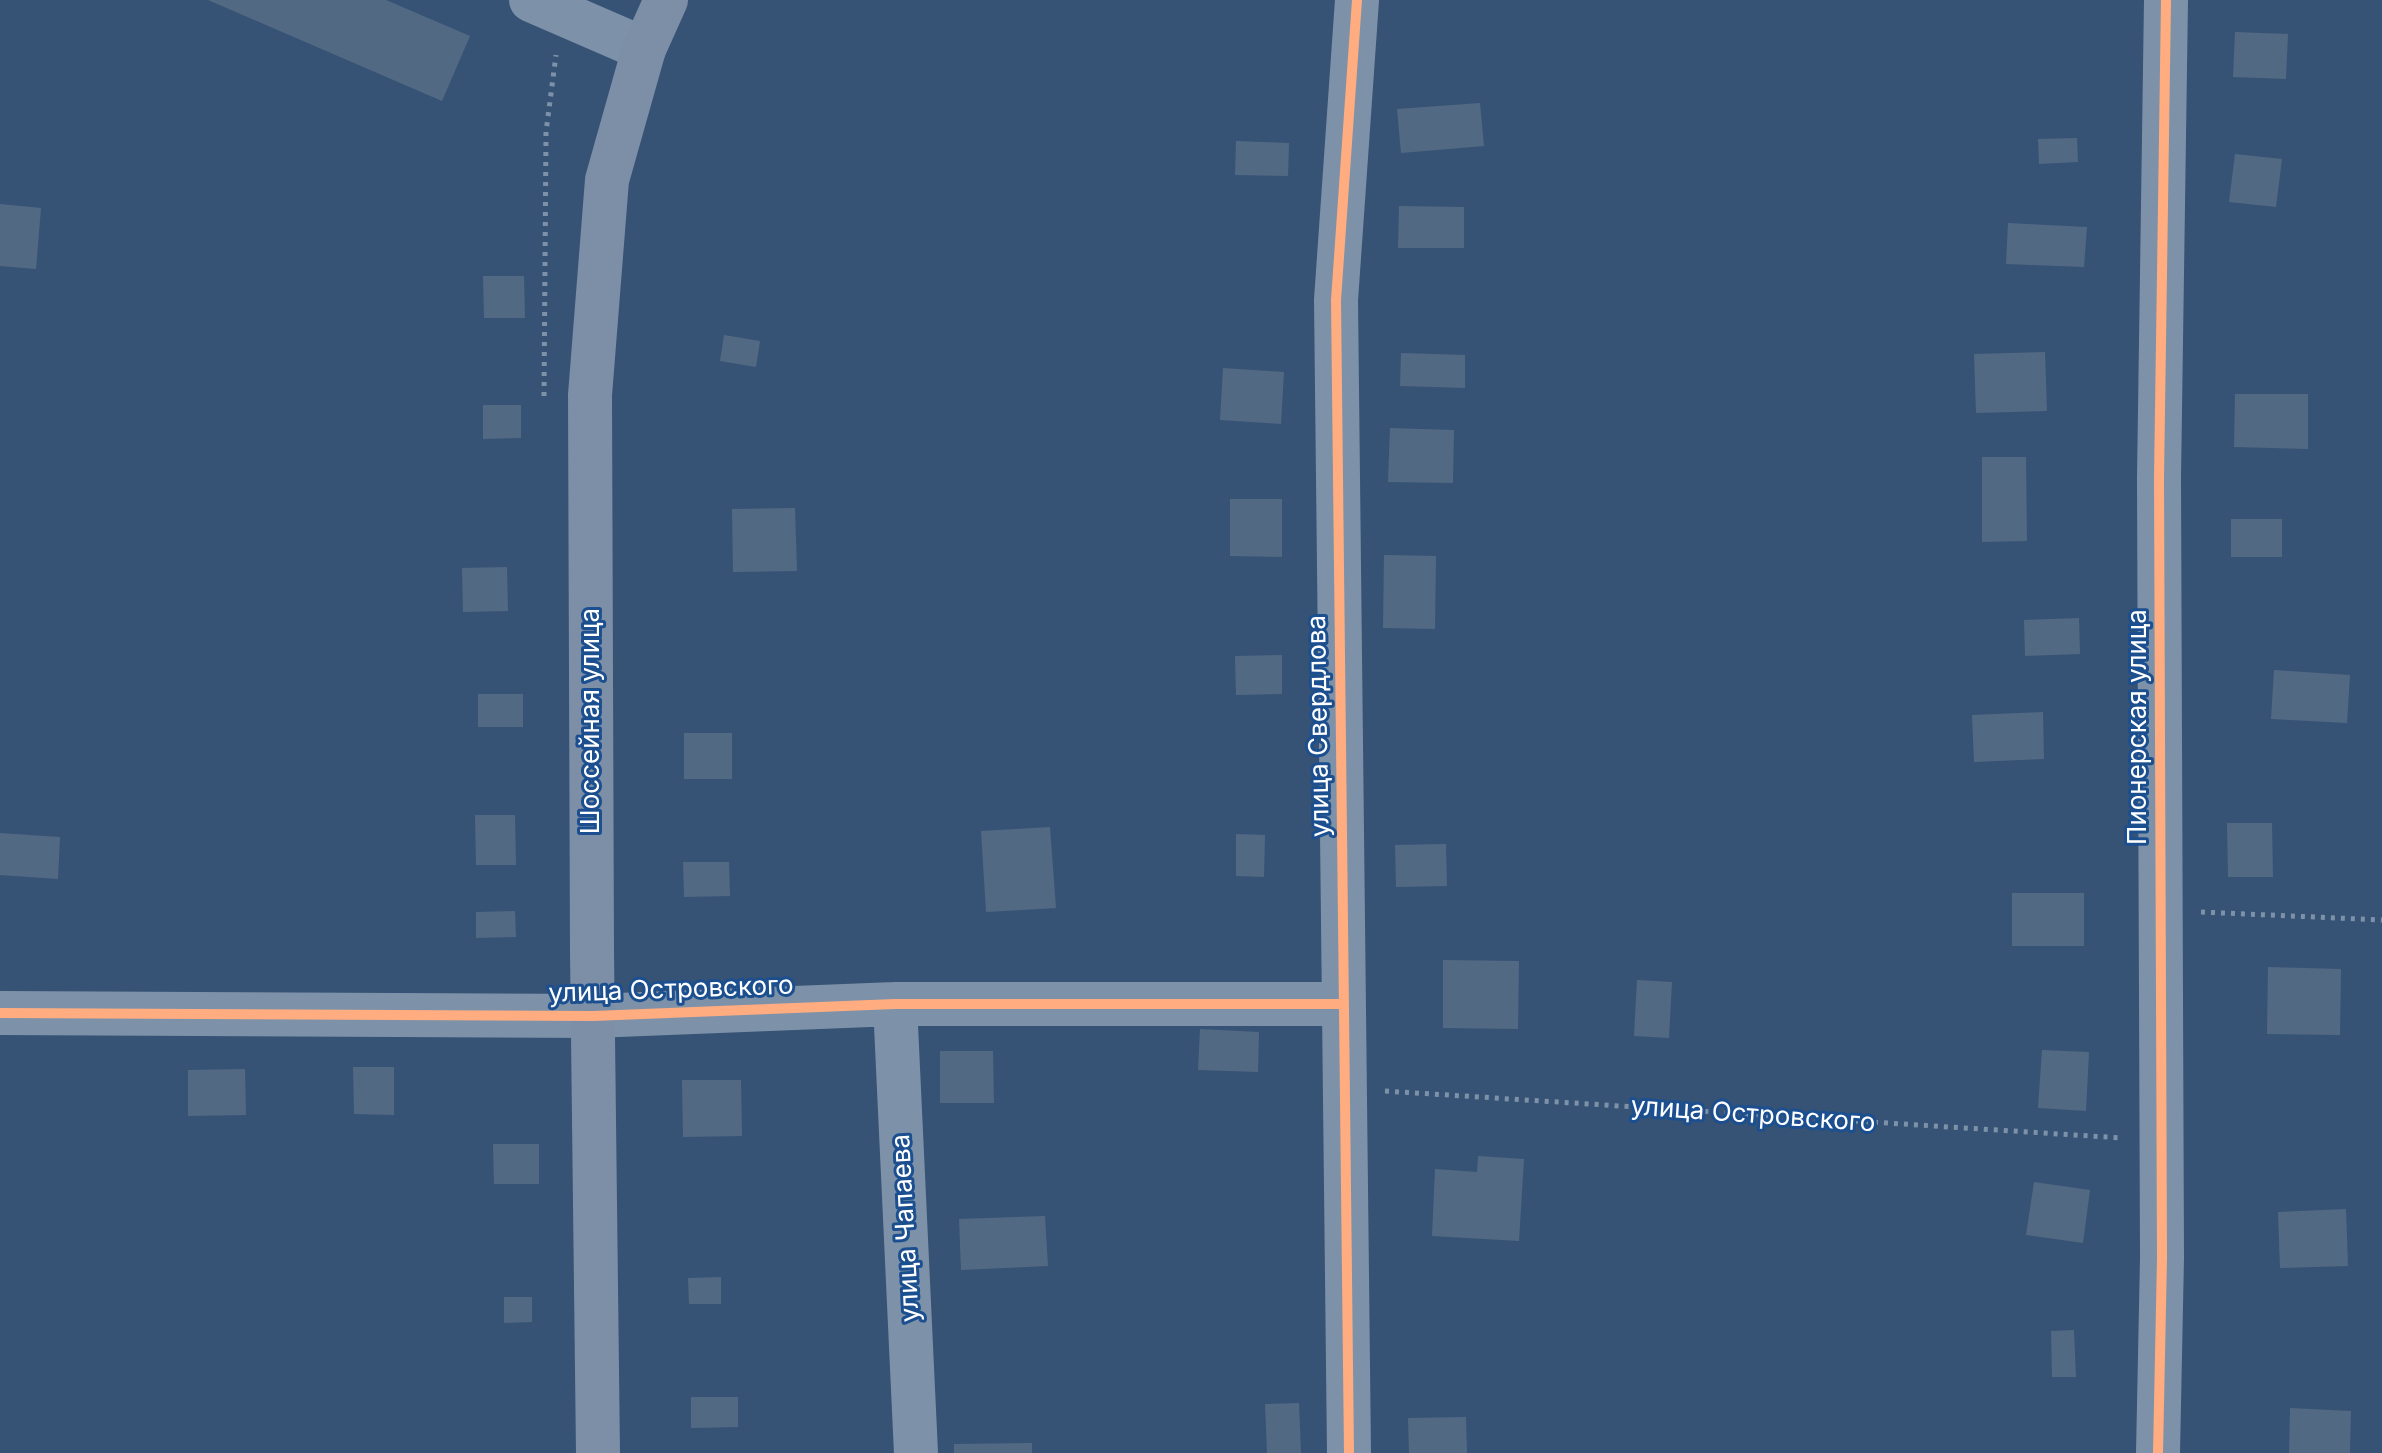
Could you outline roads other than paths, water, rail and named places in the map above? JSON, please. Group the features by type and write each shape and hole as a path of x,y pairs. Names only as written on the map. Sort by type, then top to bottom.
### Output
{"main road":[{"name":"Шоссейная улица","path":"598,1453 590,395 607,180 644,49 666,0"}],"street":[{"path":"531,0 644,49"},
{"name":"улица Свердлова","path":"1349,1453 1336,300 1357,0"},
{"name":"Пионерская улица","path":"2158,1453 2161,1140 2159,478 2166,0"},
{"name":"улица Островского","path":"0,1013 593,1016 895,1004 1344,1004"},
{"name":"улица Чапаева","path":"895,1004 916,1453"}]}
